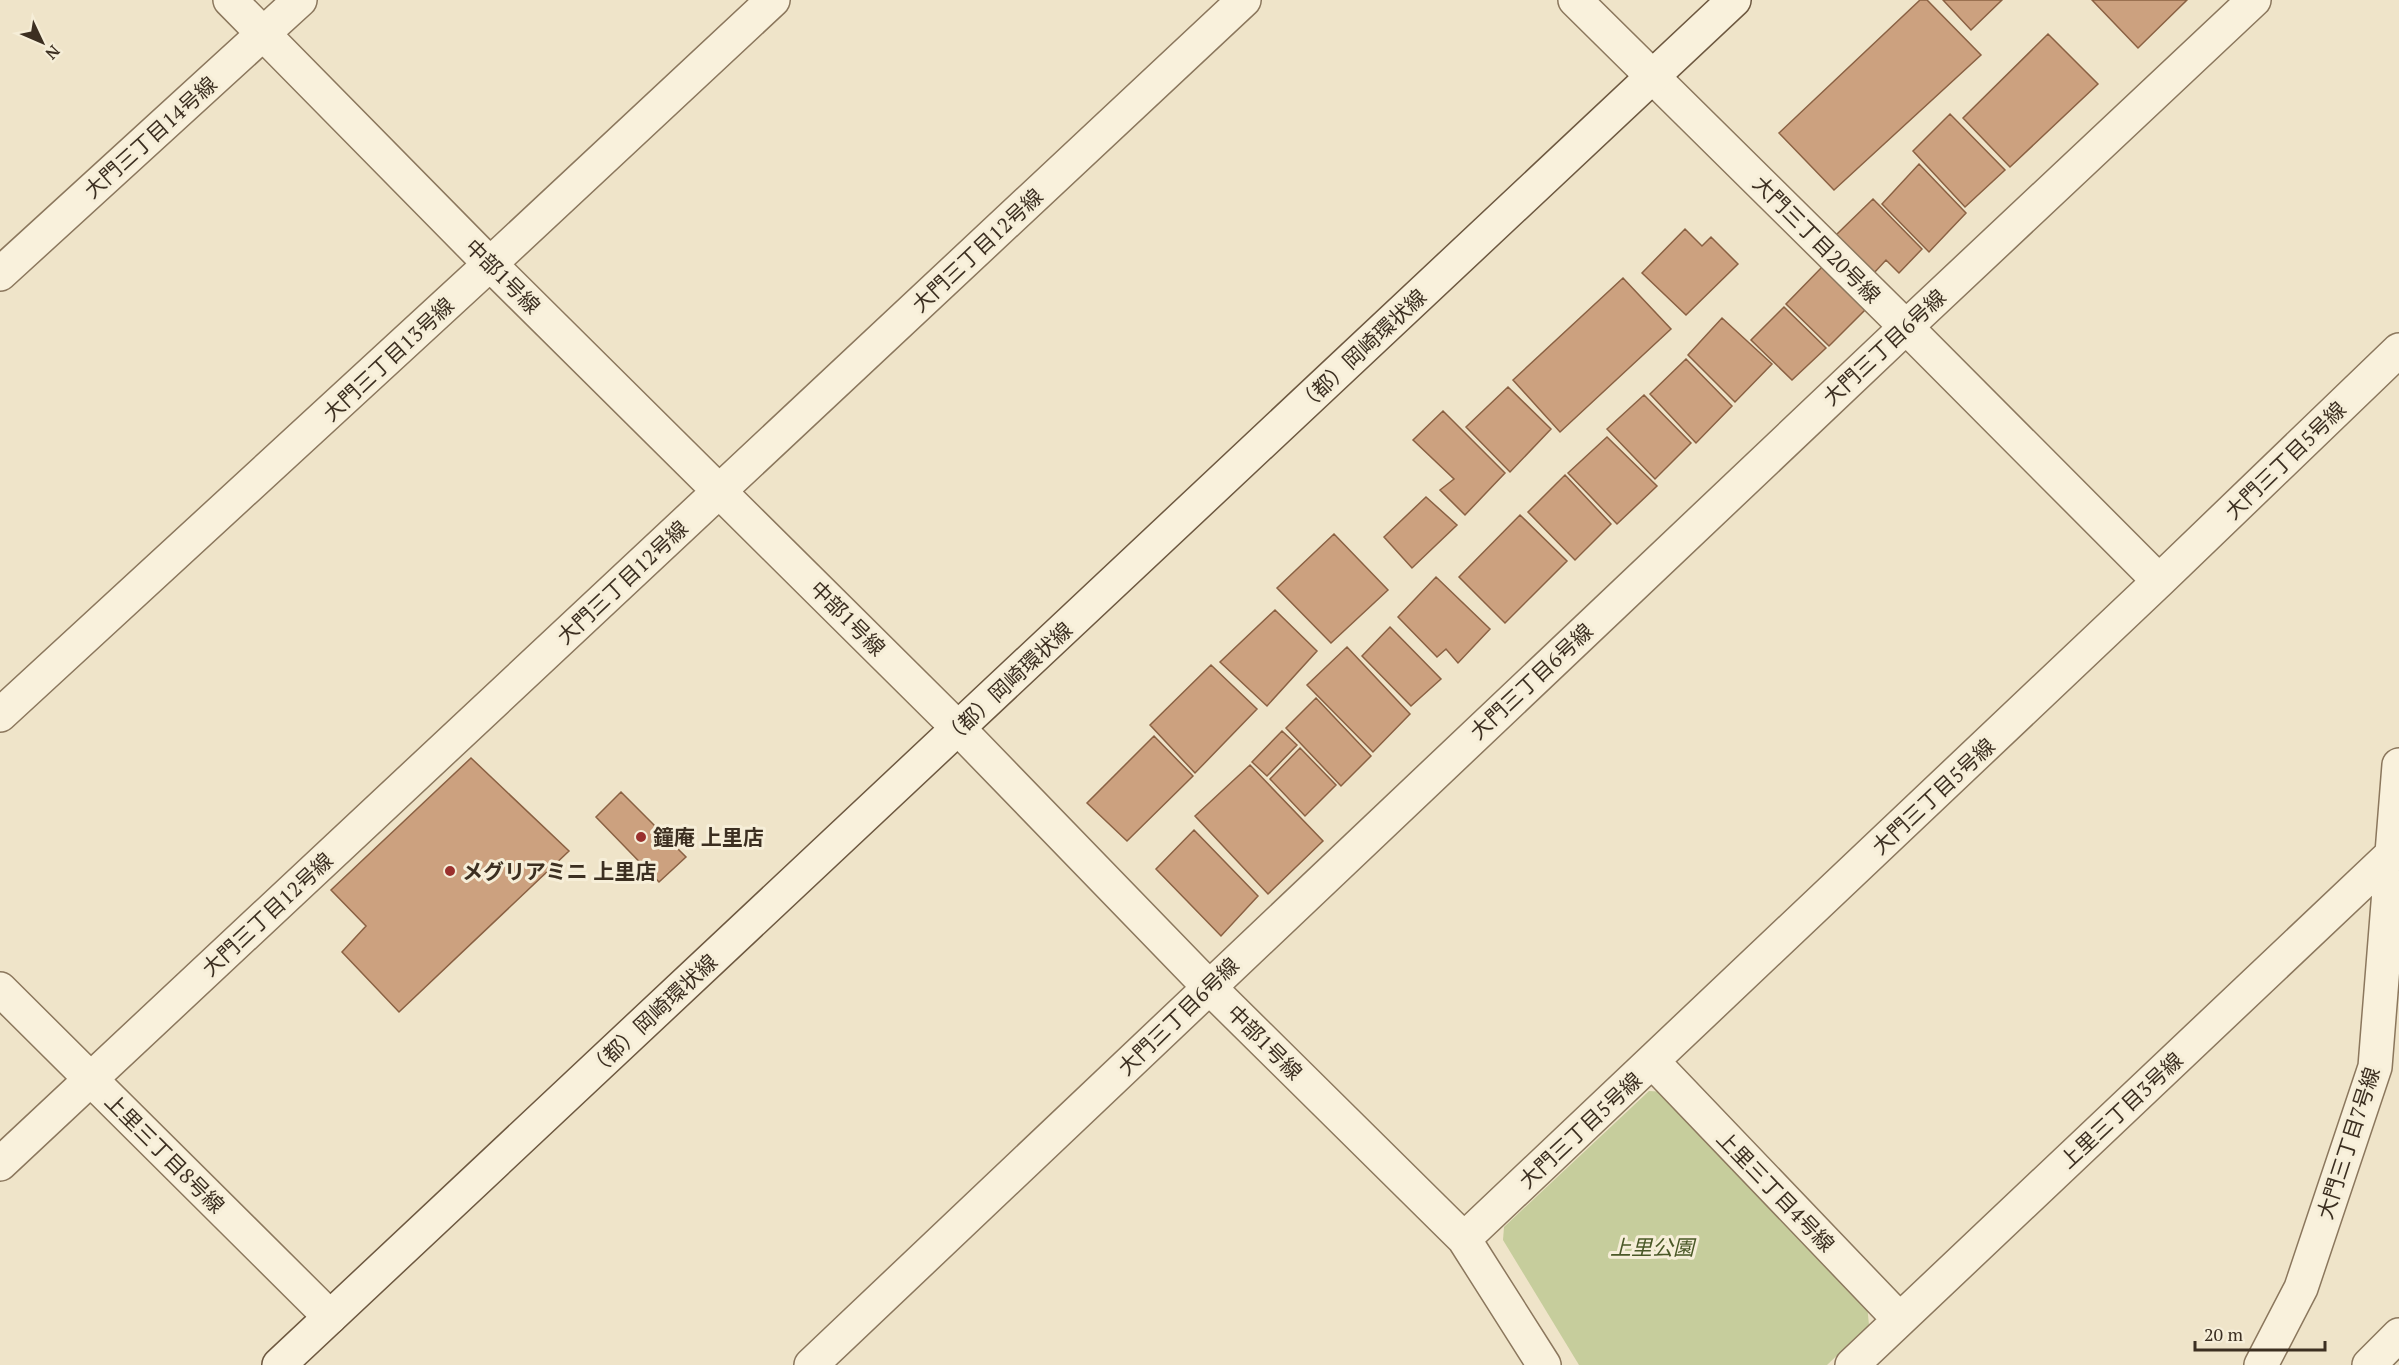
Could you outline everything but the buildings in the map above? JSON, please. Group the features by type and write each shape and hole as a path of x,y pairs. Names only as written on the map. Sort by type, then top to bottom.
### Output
{"street":[{"name":"中部1号線","path":"230,0 490,264 958,728 1209,987 1464,1239 1544,1365"},
{"name":"大門三丁目14号線","path":"0,274 300,0"},
{"name":"大門三丁目13号線","path":"0,715 773,0"},
{"name":"大門三丁目12号線","path":"0,1164 1244,0"},
{"name":"大門三丁目20号線","path":"1575,0 2159,581"},
{"name":"（都）岡崎環状線","path":"279,1365 1734,0"},
{"name":"大門三丁目6号線","path":"811,1365 2254,0"},
{"name":"大門三丁目5号線","path":"1464,1239 2159,581 2399,350"},
{"name":"大門三丁目7号線","path":"2260,1365 2301,1288 2375,1067 2399,765"},
{"name":"上里三丁目3号線","path":"1852,1365 2391,855"},
{"name":"上里三丁目8号線","path":"0,989 330,1317"},
{"name":"上里三丁目4号線","path":"1653,1062 1899,1319"},
{"path":"2369,1365 2399,1335"}],"green space":[{"name":"上里公園","path":"1649,1091 1667,1092 1867,1305 1869,1325 1827,1365 1579,1365 1503,1240 1504,1227"}],"place":[{"name":"鐘庵 上里店","path":"641,837"},
{"name":"メグリアミニ 上里店","path":"450,871"}]}
